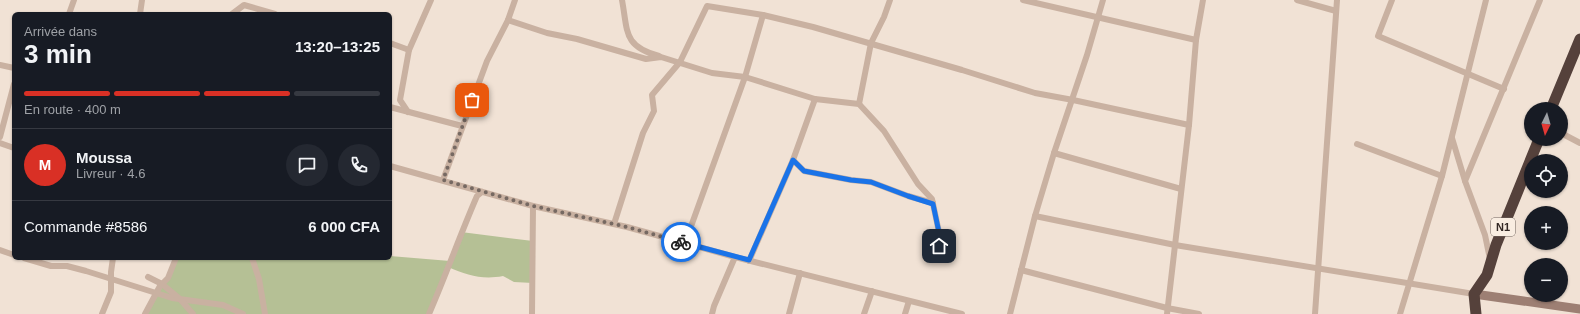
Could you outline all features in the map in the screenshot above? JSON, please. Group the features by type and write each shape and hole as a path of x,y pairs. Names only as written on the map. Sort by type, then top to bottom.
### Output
{"highway":[{"path":"1555,102 1580,38"},
{"name":"N1","path":"1474,294 1487,275 1490,261 1536,146"},
{"path":"1474,294 1476,314"}],"street":[{"path":"70,12 74,0"},
{"path":"140,12 142,0"},
{"path":"408,112 400,100 410,50 431,0"},
{"path":"443,180 487,61 508,20 515,0"},
{"path":"622,0 624,22 631,41 646,52 712,73 745,77 815,99 860,104 884,131 918,184 932,199 940,237 939,255"},
{"path":"860,104 871,43 884,17 890,0"},
{"path":"1023,0 1196,40"},
{"path":"1010,314 1035,216 1054,153 1073,100 1103,0"},
{"path":"1167,311 1189,125 1196,40 1203,0"},
{"path":"1297,0 1336,11"},
{"path":"1315,314 1337,0"},
{"path":"1392,0 1378,36 1504,89"},
{"path":"1400,314 1442,176 1486,0"},
{"path":"1465,181 1540,0"},
{"path":"235,12 244,5 269,12"},
{"path":"614,224 643,133 654,111 652,95 680,62 707,6 762,15 813,27 1035,93 1189,125"},
{"path":"685,243 745,77 762,15"},
{"path":"508,20 547,33 577,39 646,59 661,57"},
{"path":"392,44 410,50"},
{"path":"0,65 12,68"},
{"path":"0,137 12,92"},
{"path":"749,260 793,160 815,99"},
{"path":"392,108 462,126"},
{"path":"1452,137 1465,181 1485,235 1490,261"},
{"path":"1568,137 1580,143"},
{"path":"0,144 12,147"},
{"path":"1357,144 1442,176"},
{"path":"1054,153 1181,189"},
{"path":"793,160 804,171 851,180 871,182 933,204"},
{"path":"392,167 533,206 614,224 735,257 953,313 962,314"},
{"path":"429,314 442,285 447,267 458,245 461,232 478,196 482,192"},
{"path":"532,314 533,206"},
{"path":"1035,216 1175,245 1474,294 1580,308"},
{"path":"0,250 12,254"},
{"path":"712,314 735,257"},
{"path":"38,260 51,266 73,268 172,298 223,305 243,314"},
{"path":"102,314 111,292 110,279 113,260"},
{"path":"145,314 156,292 168,278 175,260"},
{"path":"253,260 259,279 265,314"},
{"path":"1021,270 1167,311 1198,314"},
{"path":"789,314 800,273"},
{"path":"148,277 162,284 180,299 193,314"},
{"path":"864,314 872,291"},
{"path":"905,314 910,301"}],"green space":[{"path":"461,232 533,241 533,283 514,282 503,276 475,276 448,267 428,314 145,314 168,278 175,260 392,260 392,256 450,261"}],"way so far":[{"path":"472,100 443,180 533,206 627,227 681,242"}],"route":[{"path":"681,242 749,260 793,160 804,171 851,180 871,182 933,204 940,237 939,246"}]}
